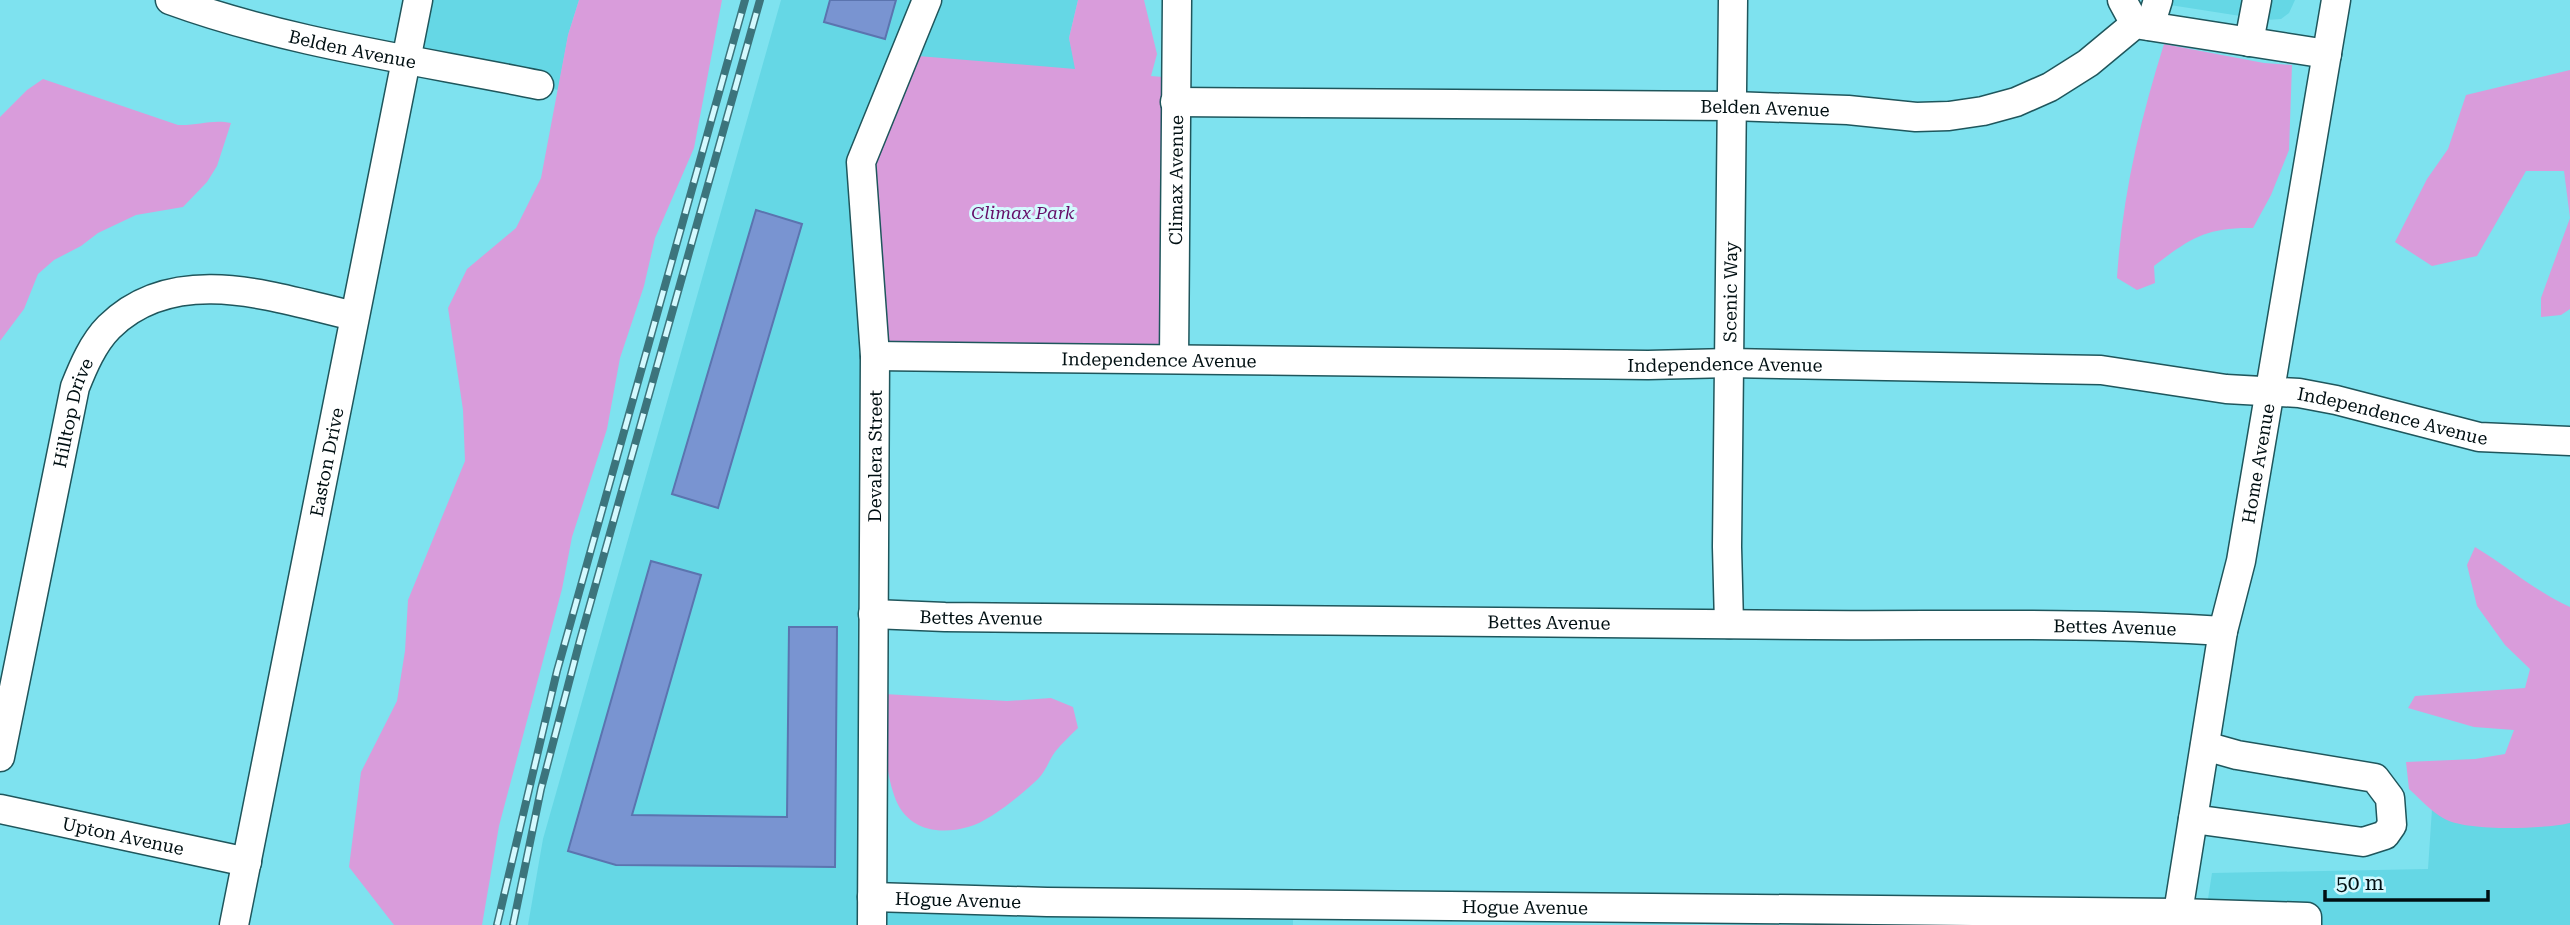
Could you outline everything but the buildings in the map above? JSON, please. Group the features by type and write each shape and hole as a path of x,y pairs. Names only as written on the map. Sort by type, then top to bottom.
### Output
{"street":[{"name":"Belden Avenue","path":"170,0 220,18 270,31 539,85"},
{"name":"Easton Drive","path":"234,925 418,0"},
{"name":"Devalera Street","path":"872,911 875,356 860,162 927,0"},
{"name":"Climax Avenue","path":"1174,358 1177,0"},
{"name":"Scenic Way","path":"1730,624 1727,547 1733,0"},
{"path":"2249,42 2257,0"},
{"name":"Home Avenue","path":"2177,919 2223,631 2241,561 2336,0"},
{"name":"Belden Avenue","path":"1175,102 1732,106 1848,110 1916,117 1949,116 2016,102 2050,87 2088,63 2141,12 2249,42 2327,54"},
{"name":"Hilltop Drive","path":"0,757 75,387 86,361 108,328 133,309 161,296 196,289 226,289 258,294 354,316"},
{"name":"Independence Avenue","path":"875,356 1648,365 1730,363 2101,370 2226,389 2299,393 2479,437 2570,441"},
{"name":"Bettes Avenue","path":"873,614 958,617 2153,626 2223,631"},
{"path":"2193,819 2363,842 2385,835 2392,825 2390,798 2375,778 2237,755 2204,746"},
{"name":"Upton Avenue","path":"0,809 247,862"},
{"name":"Hogue Avenue","path":"872,911 1047,902 2177,919 2307,918 2307,925"}],"shaded area":[{"path":"418,0 579,0 568,35 558,90 407,59"},
{"path":"781,0 1078,0 1069,38 1076,69 861,162 872,897 1293,904 1293,925 528,925 543,839"},
{"path":"2160,0 2295,0 2289,13 2281,19 2266,20 2170,5"},
{"path":"2570,793 2570,925 2204,925 2212,873 2428,869 2433,794"}],"green space":[{"path":"579,0 722,0 694,148 655,238 644,286 620,358 607,429 572,537 562,589 499,826 482,925 394,925 349,867 361,772 397,701 405,651 408,600 465,461 463,410 448,308 467,269 516,228 541,178 568,35"},
{"name":"Climax Park","path":"1078,0 1144,0 1157,54 1151,76 1175,78 1174,358 875,356 861,162 906,55 1075,69 1069,38"},
{"path":"2164,44 2264,63 2292,65 2289,150 2271,195 2253,228 2210,232 2188,242 2154,266 2155,283 2137,290 2117,278 2119,248 2133,160"},
{"path":"2570,70 2570,218 2564,171 2526,171 2477,256 2432,266 2395,242 2427,179 2448,149 2466,95"},
{"path":"43,79 178,125 231,123 217,166 207,182 183,207 136,215 98,233 81,246 54,260 38,274 24,309 0,341 0,117 27,90"},
{"path":"2570,218 2570,309 2561,315 2541,317 2541,298"},
{"path":"2475,547 2570,607 2570,823 2543,827 2469,826 2443,818 2409,789 2406,762 2475,759 2505,754 2514,730 2474,727 2408,708 2415,696 2525,688 2530,669 2505,645 2477,606 2467,565"},
{"path":"884,694 1007,701 1051,698 1073,707 1078,728 1055,752 1038,779 1005,807 968,827 934,830 906,816 894,795 886,758"}],"railway":[{"path":"497,925 557,671 745,0"},
{"path":"513,925 541,789 580,640 760,0"}]}
